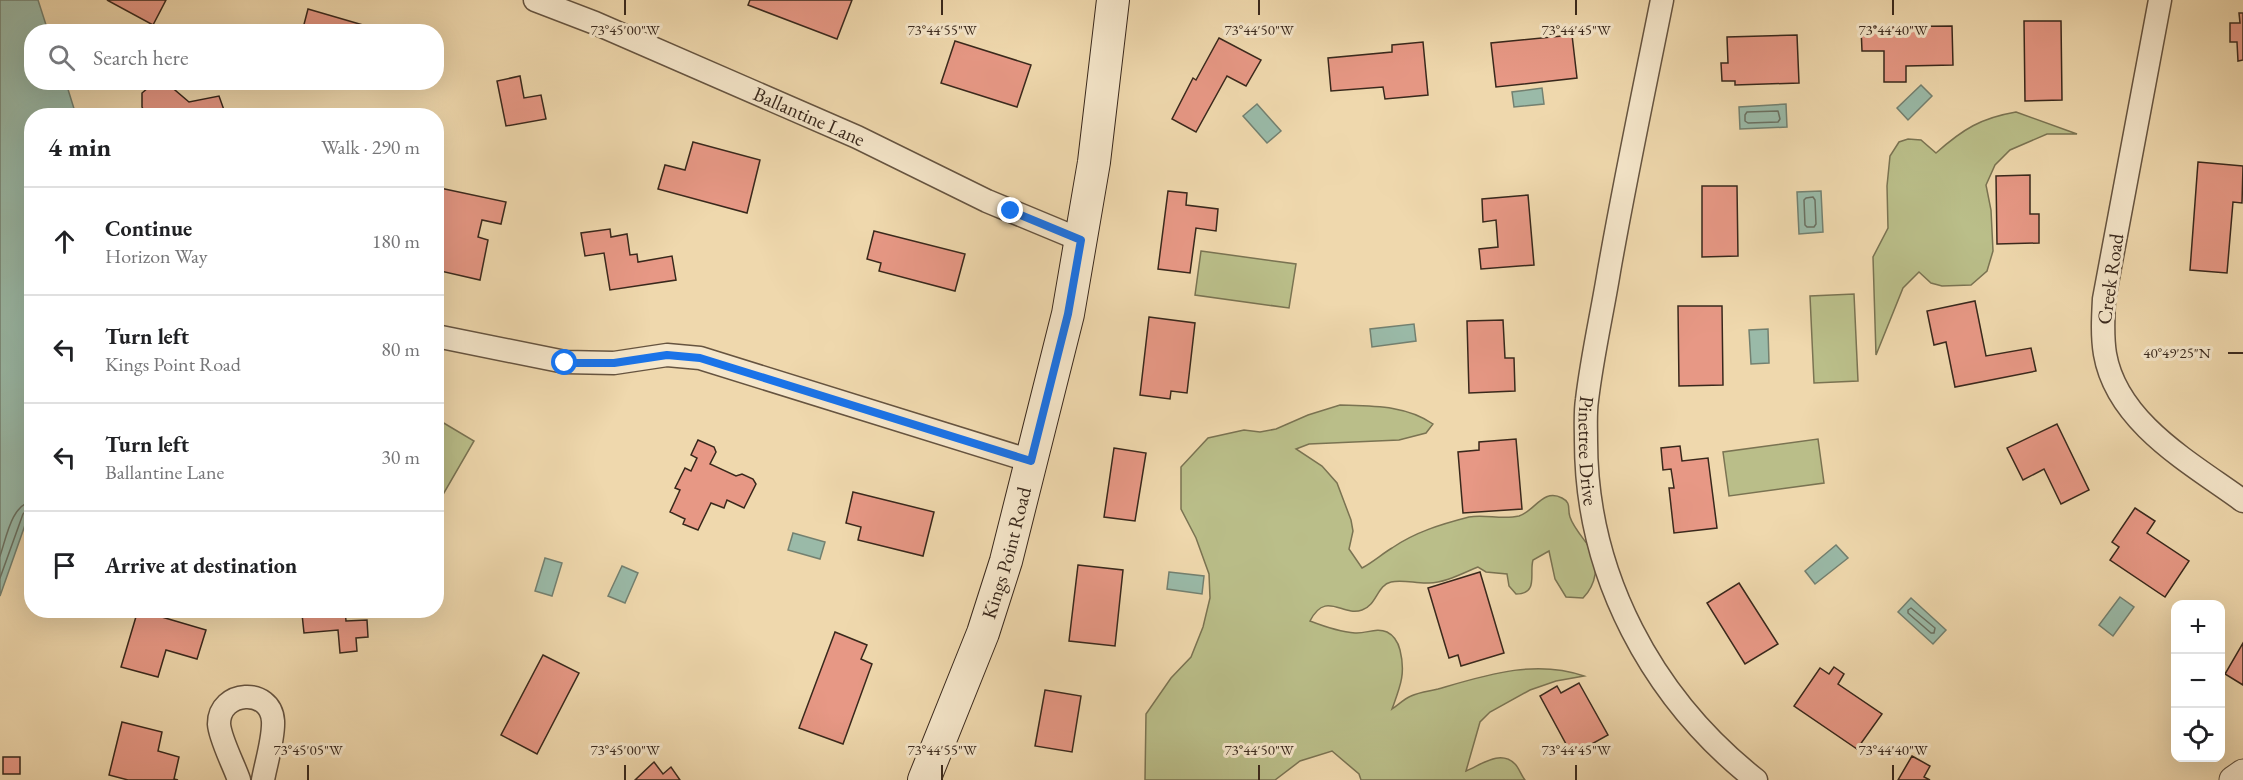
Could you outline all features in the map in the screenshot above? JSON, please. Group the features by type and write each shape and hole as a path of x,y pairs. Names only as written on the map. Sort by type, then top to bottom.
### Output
{"main road":[{"name":"Kings Point Road","path":"924,780 983,633 1006,561 1068,314 1094,162 1113,0"}],"street":[{"name":"Ballantine Lane","path":"535,0 595,23 857,137 987,201 1081,240"},
{"name":"Pinetree Drive","path":"1662,0 1586,402 1586,462 1589,501 1602,558 1637,643 1685,713 1733,762 1756,780"},
{"name":"Creek Road","path":"2160,0 2104,299 2102,330 2105,356 2111,376 2134,415 2156,438 2243,501"},
{"path":"444,338 565,363 614,363 667,355 700,358 1031,461"},
{"path":"239,780 219,725 220,713 237,697 249,696 261,700 269,709 273,720 263,780"},
{"path":"2233,780 2243,773"}],"green space":[{"path":"2016,112 2077,134 2047,134 2010,150 1995,165 1986,185 1991,210 1993,251 1987,271 1971,285 1942,286 1931,283 1919,272 1903,288 1876,355 1873,257 1888,228 1887,186 1890,156 1899,142 1908,139 1921,140 1936,153 1955,137 1982,121"},
{"path":"1201,251 1296,264 1289,308 1195,295"},
{"path":"1854,294 1858,381 1814,383 1810,296"},
{"path":"1340,405 1376,406 1400,410 1412,413 1433,424 1426,433 1399,440 1309,444 1296,449 1322,466 1337,483 1353,531 1349,549 1362,568 1401,542 1429,529 1469,517 1519,516 1550,496 1562,498 1567,502 1571,521 1590,548 1596,567 1594,581 1583,598 1566,597 1555,579 1549,551 1533,560 1532,582 1528,591 1523,593 1516,594 1509,586 1507,574 1486,572 1478,567 1435,583 1391,582 1386,584 1371,604 1362,610 1348,610 1334,606 1322,607 1310,621 1350,632 1383,631 1394,637 1402,659 1402,673 1400,687 1392,709 1417,694 1492,674 1547,669 1584,676 1556,681 1530,690 1490,712 1480,722 1466,771 1490,760 1503,758 1515,764 1525,780 1361,780 1359,774 1332,751 1300,761 1275,780 1145,780 1146,714 1171,678 1191,657 1203,627 1210,598 1209,574 1196,538 1181,509 1181,467 1208,438 1244,430 1260,432 1276,429 1308,415"},
{"path":"444,423 474,441 444,493"},
{"path":"1818,439 1824,483 1729,496 1723,452"}],"water":[{"path":"0,0 38,0 46,24 24,24 24,90 68,90 74,108 24,108 24,528 0,596"},
{"path":"1921,85 1932,96 1908,120 1897,108"},
{"path":"1542,88 1544,104 1514,107 1512,92"},
{"path":"1257,104 1281,131 1267,143 1243,116"},
{"path":"1786,104 1787,127 1740,129 1739,107"},
{"path":"1821,191 1823,232 1799,234 1797,192"},
{"path":"1414,324 1416,341 1372,347 1370,329"},
{"path":"1768,329 1769,363 1751,364 1749,330"},
{"path":"793,533 825,542 820,559 788,550"},
{"path":"1836,545 1848,558 1815,584 1805,571"},
{"path":"545,558 562,563 552,596 535,591"},
{"path":"622,566 638,573 625,603 608,596"},
{"path":"1169,572 1204,576 1202,594 1167,589"},
{"path":"2120,597 2134,607 2113,636 2099,625"},
{"path":"1911,598 1946,630 1933,644 1898,612"}],"building":[{"path":"107,0 166,0 154,24"},
{"path":"750,0 852,0 837,39 748,5"},
{"path":"308,9 360,24 304,24"},
{"path":"2239,13 2243,13 2243,60 2238,61 2237,42 2230,42 2230,23 2240,23"},
{"path":"2024,21 2061,21 2062,100 2025,101"},
{"path":"1952,26 1953,65 1906,66 1906,82 1884,82 1884,51 1862,51 1861,27"},
{"path":"1572,35 1577,78 1496,87 1491,43"},
{"path":"1797,35 1799,83 1735,85 1735,81 1722,81 1721,63 1728,63 1727,37"},
{"path":"1219,38 1261,60 1246,86 1227,76 1196,132 1172,119 1193,78 1196,80"},
{"path":"955,41 1031,65 1017,107 941,83"},
{"path":"1423,42 1428,95 1385,99 1383,87 1331,91 1328,58 1392,52 1392,45"},
{"path":"520,76 524,98 541,95 546,119 506,126 497,81"},
{"path":"146,90 175,90 189,102 219,96 223,108 143,108 142,93"},
{"path":"693,142 760,160 747,213 658,189 665,165 685,170"},
{"path":"2198,162 2243,166 2242,203 2233,202 2227,273 2190,270"},
{"path":"2030,175 2030,214 2039,214 2039,243 1997,244 1996,176"},
{"path":"1702,186 1737,186 1738,256 1702,257"},
{"path":"444,189 506,202 501,224 482,220 478,237 488,240 480,280 444,272"},
{"path":"1168,191 1187,193 1186,205 1218,209 1216,231 1196,228 1190,273 1158,269"},
{"path":"1528,195 1534,265 1481,269 1479,249 1498,247 1496,220 1483,222 1482,199"},
{"path":"610,229 611,237 627,234 630,255 637,254 638,262 672,256 676,280 610,290 604,253 585,256 581,233"},
{"path":"874,231 965,254 955,291 879,271 881,263 867,259"},
{"path":"1975,301 1986,356 2031,348 2036,371 1955,387 1946,342 1934,345 1927,311"},
{"path":"1678,306 1722,306 1723,385 1679,386"},
{"path":"1149,317 1195,323 1187,393 1171,391 1170,399 1140,395"},
{"path":"1503,320 1505,358 1514,358 1515,391 1469,393 1467,321"},
{"path":"2057,424 2089,490 2061,504 2044,469 2023,480 2007,448"},
{"path":"1516,439 1522,509 1463,513 1458,452 1479,450 1479,442"},
{"path":"698,440 714,447 716,452 710,464 736,476 742,474 753,479 756,484 744,508 727,500 724,508 711,503 698,530 683,524 685,519 670,512 680,490 675,488 685,468 691,471 697,458 691,455"},
{"path":"1680,446 1682,461 1708,458 1717,528 1674,533 1669,488 1674,488 1671,469 1663,470 1661,448"},
{"path":"1114,448 1146,453 1135,521 1104,517"},
{"path":"853,492 934,512 923,556 858,540 861,527 846,523"},
{"path":"2135,508 2155,521 2147,533 2189,561 2165,597 2110,560 2119,547 2112,542"},
{"path":"1078,565 1123,570 1115,646 1069,641"},
{"path":"1480,572 1504,653 1461,666 1458,655 1449,658 1428,588"},
{"path":"1739,583 1778,644 1745,664 1707,603"},
{"path":"136,618 165,618 206,630 197,659 166,650 158,677 121,667"},
{"path":"302,618 367,620 368,637 356,638 357,651 340,653 338,630 304,633"},
{"path":"835,632 867,645 861,659 872,664 843,744 799,728"},
{"path":"2243,643 2243,685 2225,674"},
{"path":"543,655 579,673 537,754 501,735"},
{"path":"1834,667 1844,674 1838,684 1882,714 1857,749 1794,706 1820,668 1829,674"},
{"path":"1579,683 1608,735 1572,755 1540,696 1557,686 1561,693"},
{"path":"1045,690 1081,696 1072,752 1035,746"},
{"path":"122,722 162,732 158,751 179,757 174,779 178,780 128,780 109,775"},
{"path":"1912,756 1930,766 1924,777 1930,780 1898,780"},
{"path":"3,757 20,757 20,774 3,774"},
{"path":"654,762 663,774 671,767 680,780 635,780"}],"route":[{"path":"565,363 614,363 667,355 700,358 1031,461 1068,314 1081,240 1011,211"}]}
